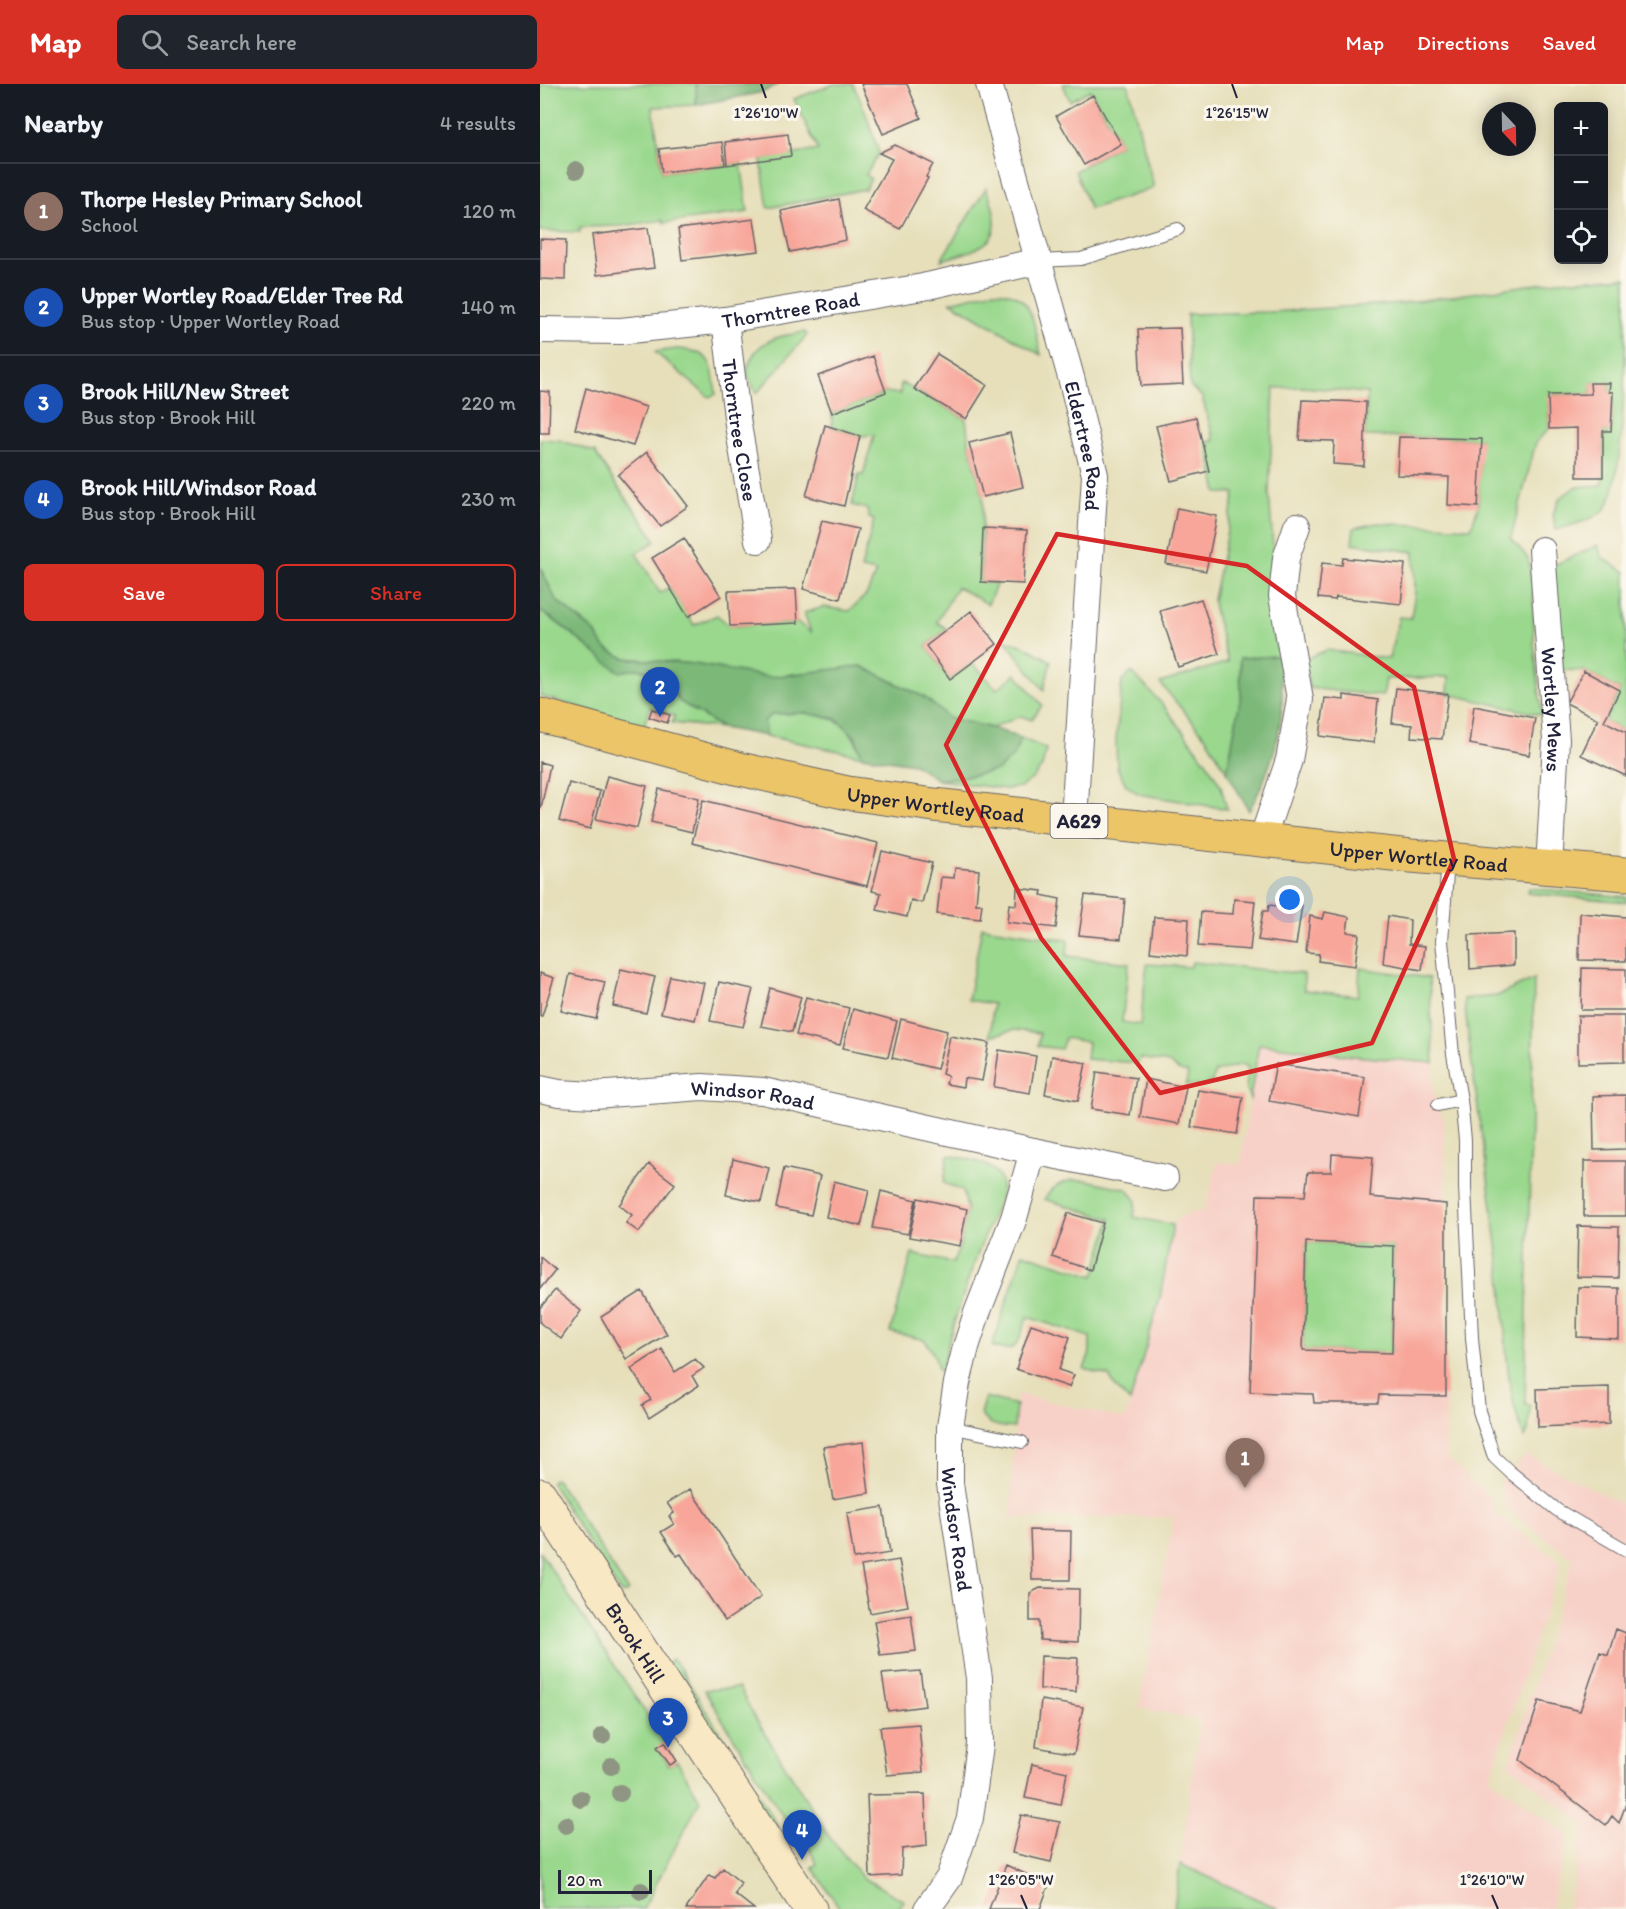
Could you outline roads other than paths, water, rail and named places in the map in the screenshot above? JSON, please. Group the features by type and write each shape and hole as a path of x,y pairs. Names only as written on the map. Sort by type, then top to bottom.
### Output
{"main road":[{"name":"Upper Wortley Road","path":"540,715 740,769 819,787 934,805 1448,859 1626,874"},
{"name":"Brook Hill","path":"540,1495 810,1909"}],"street":[{"name":"Eldertree Road","path":"989,84 1039,261 1095,475 1074,820"},
{"name":"Thorntree Road","path":"540,330 621,331 725,320 911,289 1039,261"},
{"name":"Thorntree Close","path":"725,320 738,425 758,540"},
{"path":"1262,840 1289,760 1300,699 1282,596 1286,558 1297,526"},
{"name":"Wortley Mews","path":"1542,550 1556,740 1549,869"},
{"name":"Windsor Road","path":"540,1089 559,1093 594,1095 702,1087 764,1091 1165,1178"},
{"name":"Windsor Road","path":"927,1909 949,1878 970,1818 980,1745 979,1678 950,1484 950,1427 966,1347 1017,1209 1033,1150"}],"lane":[{"path":"1039,261 1081,259 1178,229"},
{"path":"1448,859 1442,941 1453,1054 1465,1140 1464,1186 1472,1338 1479,1412 1494,1457 1557,1510 1626,1550"},
{"path":"1438,1105 1461,1100"},
{"path":"950,1427 1022,1442"}],"place":[{"name":"Upper Wortley Road/Elder Tree Rd","path":"660,717"},
{"name":"Thorpe Hesley Primary School","path":"1245,1488"},
{"name":"Brook Hill/New Street","path":"668,1748"},
{"name":"Brook Hill/Windsor Road","path":"802,1860"}]}
